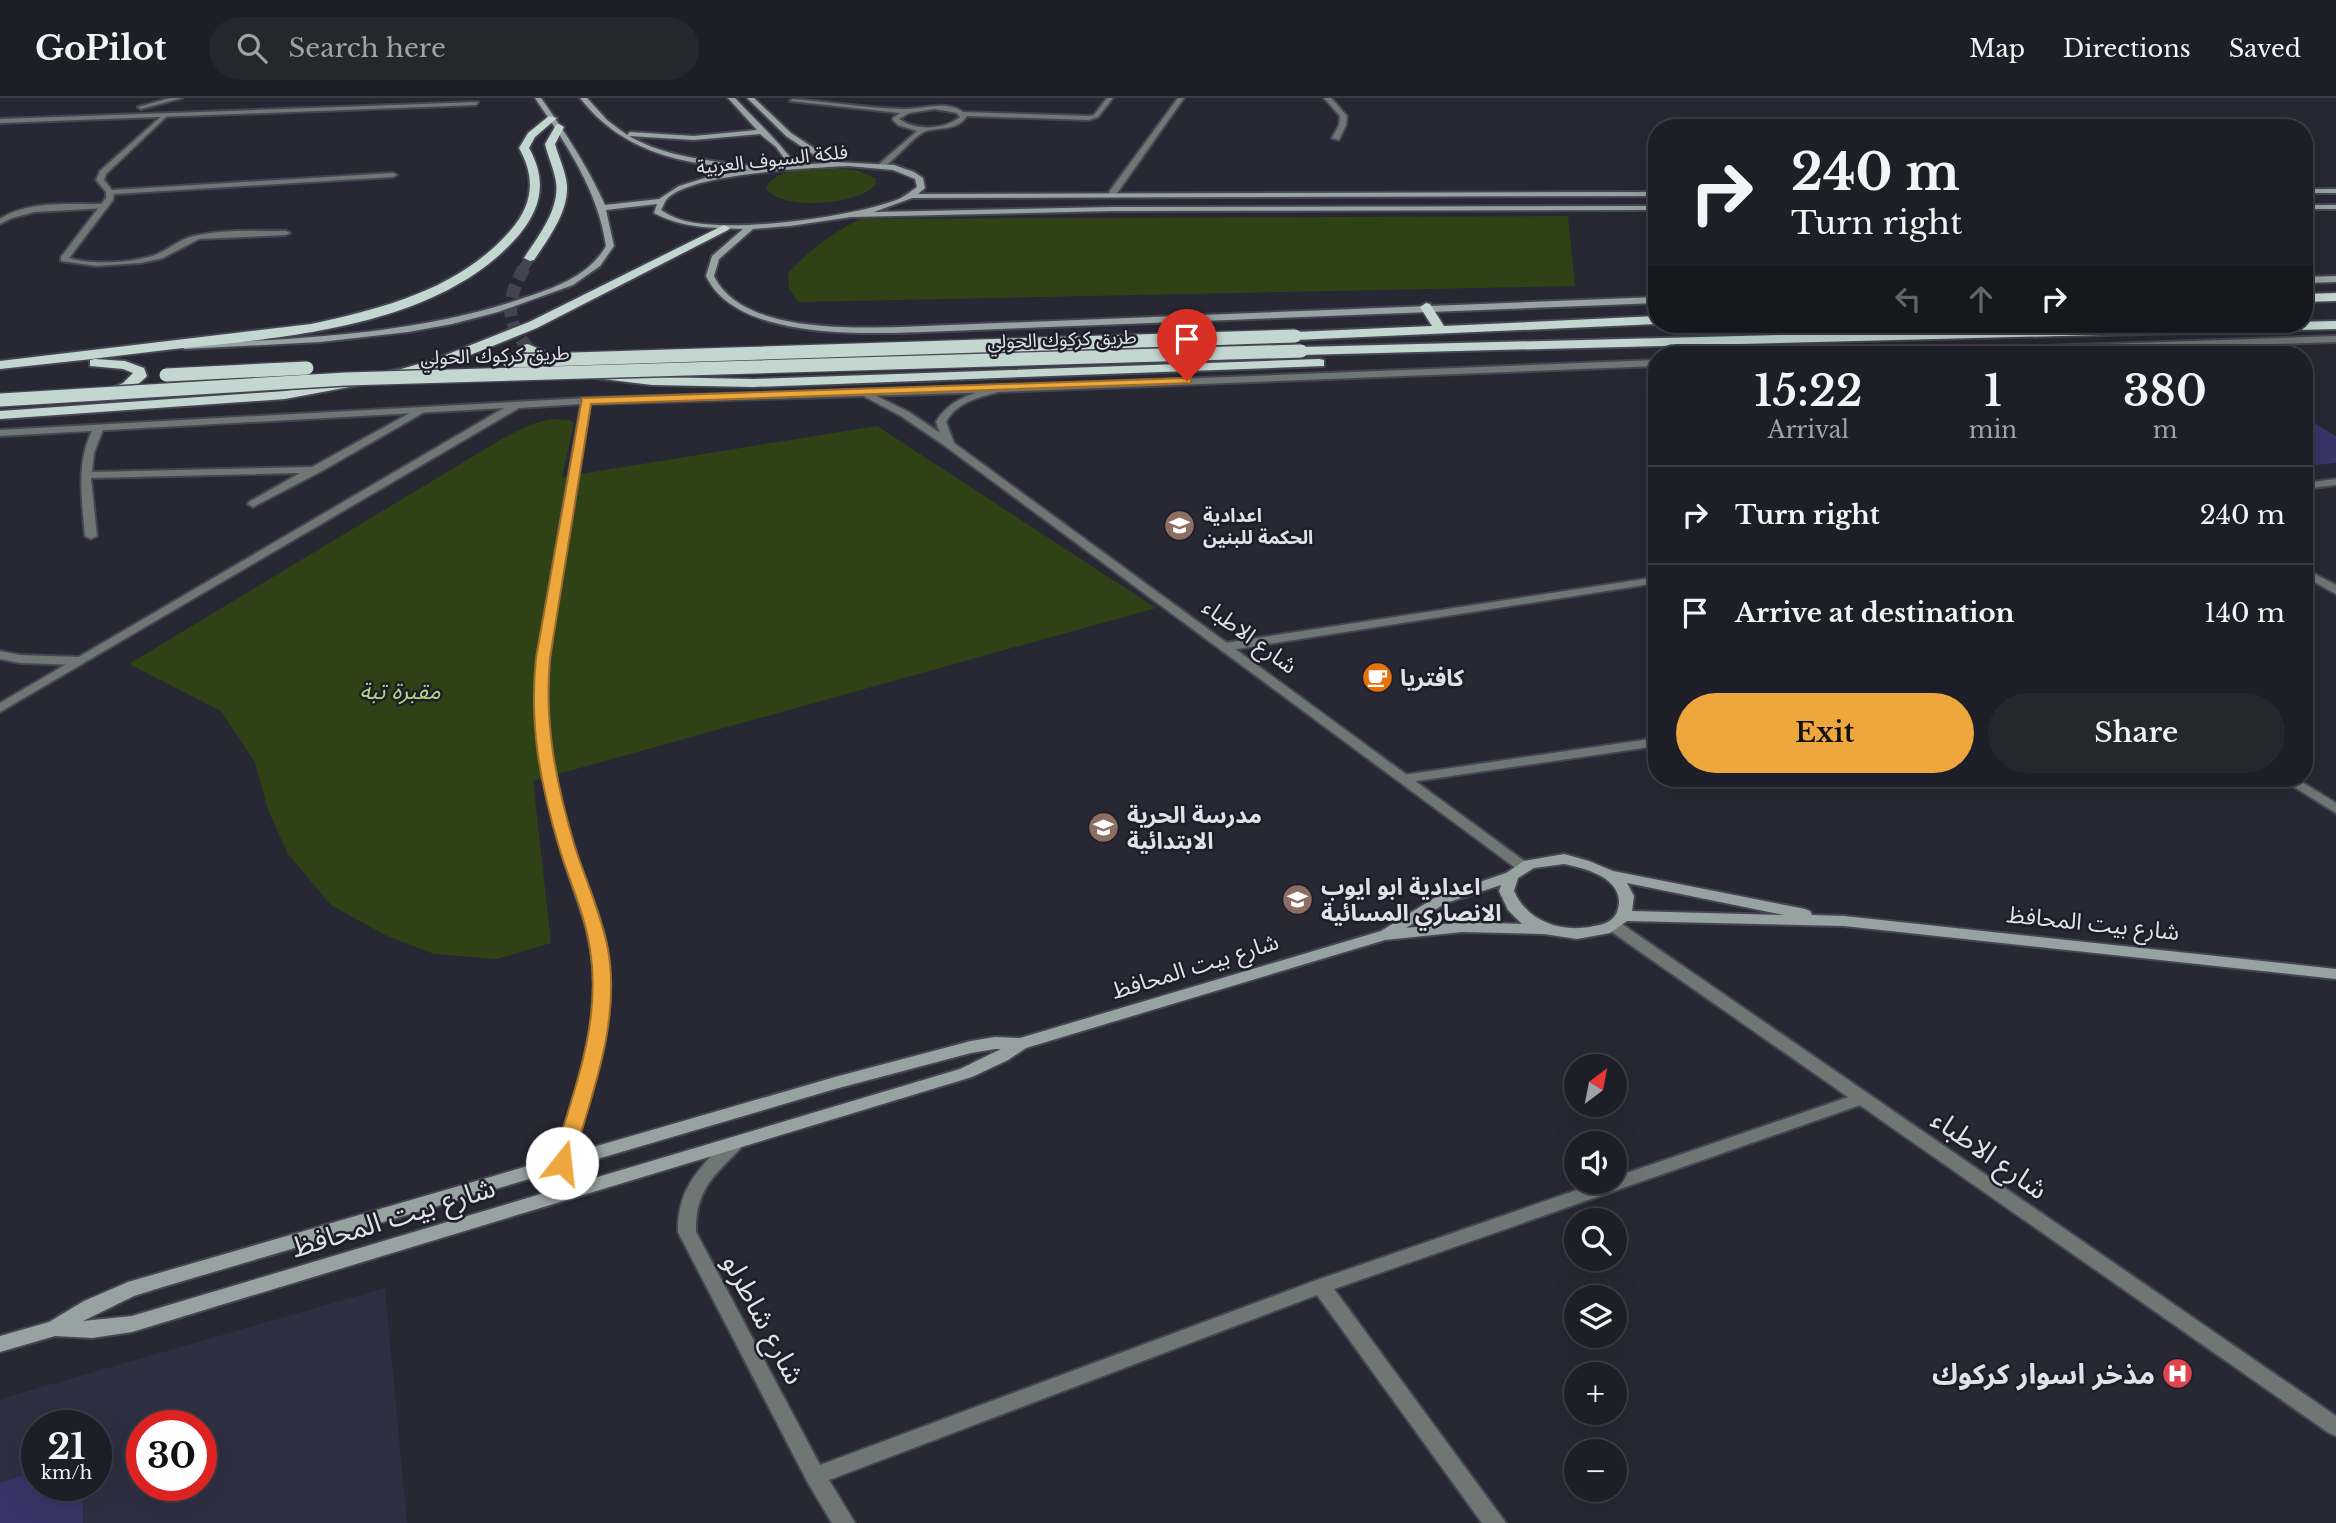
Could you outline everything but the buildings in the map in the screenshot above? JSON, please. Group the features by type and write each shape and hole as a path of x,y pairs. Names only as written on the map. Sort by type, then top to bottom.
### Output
{"highway":[{"path":"530,257 544,236 560,201 562,187 550,144 555,122"},
{"path":"0,367 281,333 360,317 413,299 475,271 502,251 533,206 538,189 531,158 524,148 525,141 555,122"},
{"path":"0,415 285,395 403,373 458,355 533,325 724,228"},
{"path":"2313,298 2336,298"},
{"path":"1426,307 1440,329"},
{"name":"طريق كركوك الحولي","path":"113,379 270,369 1295,336 1648,320"},
{"name":"طريق كركوك الحولي","path":"2313,326 2336,325"},
{"name":"طريق كركوك الحولي","path":"0,400 98,391 346,379 2010,333"},
{"path":"528,348 552,360 598,374 652,381 753,383 1323,363 1399,348"},
{"path":"0,367 109,363 134,368 139,371 140,376 128,386 107,395 0,415"},
{"path":"0,387 85,381"}],"main road":[{"path":"144,348 366,337 444,324 514,304 566,285 598,265 610,246 602,208 555,122 538,98"},
{"path":"583,98 619,133 646,146 687,158 777,170"},
{"path":"731,98 762,132 779,146 794,168"},
{"path":"750,98 762,112 806,148 834,165"},
{"path":"619,133 694,138 762,132"},
{"name":"فلكة السيوف العربية","path":"658,201 672,190 697,181 834,165 882,166 905,170 919,178 921,188 914,196"},
{"path":"2313,191 2336,191"},
{"path":"1112,194 1114,209"},
{"path":"852,215 892,206 914,196 1648,194"},
{"path":"602,208 658,201 657,211 673,222 695,227 724,228 852,215 1114,209 1648,208"},
{"path":"2313,207 2336,207"},
{"path":"750,227 715,258 710,276 719,293 742,308 778,320 872,331 1648,300"},
{"path":"2313,280 2336,279"},
{"name":"شارع بيت المحافظ","path":"1384,935 1441,900 1510,877 1522,866 1541,860 1564,859 1588,864 1608,874 1844,921 2336,974"},
{"path":"1608,874 1622,888 1627,902 1618,921"},
{"name":"شارع بيت المحافظ","path":"1510,877 1505,891 1510,906 1524,919 1544,929"},
{"name":"شارع بيت المحافظ","path":"55,1328 92,1330 132,1324 966,1073 1020,1044 1384,935 1462,927 1544,929 1569,934 1594,933 1618,921 1844,921"},
{"name":"شارع بيت المحافظ","path":"0,1344 55,1328 128,1290 822,1087 995,1043 1020,1044"}],"street":[{"path":"141,107 179,98"},
{"path":"0,112 372,98"},
{"path":"1103,98 1110,98"},
{"path":"793,101 907,111 935,107 963,114 1080,119 1096,116 1110,98"},
{"path":"1112,194 1181,98"},
{"path":"1327,98 1344,114 1345,120 1336,138"},
{"path":"320,109 327,100"},
{"path":"0,121 476,103"},
{"path":"907,111 896,116 896,121 924,128 952,125 963,120 963,114"},
{"path":"165,116 103,173 100,180 110,192 110,198 65,256 68,262 145,260 163,255 182,241 200,236 286,233"},
{"path":"882,166 924,128"},
{"path":"110,192 393,175"},
{"path":"0,222 23,211 103,206"},
{"path":"2135,346 2336,339"},
{"path":"0,433 586,401 999,389 1648,363"},
{"path":"949,444 942,422 944,414 960,402 999,389"},
{"name":"شارع الاطباء","path":"861,392 905,414 949,444 1522,866"},
{"path":"562,1163 594,1052 602,1003 599,950 589,907 567,847 542,741 540,695 543,658 586,401"},
{"path":"0,708 517,405"},
{"path":"253,504 424,410"},
{"path":"91,536 86,475 87,450 99,427"},
{"path":"0,442 28,431"},
{"path":"86,475 316,470"},
{"path":"2313,485 2336,482"},
{"path":"2313,577 2336,590"},
{"path":"1224,647 1648,581"},
{"path":"0,655 20,659 79,661"},
{"path":"1403,779 1648,743"},
{"path":"2301,787 2336,809"},
{"name":"شارع الاطباء","path":"1618,921 1863,1098 2336,1427"},
{"path":"815,1475 1321,1286 1863,1098"},
{"name":"شارع شاطرلو","path":"734,1144 704,1174 691,1193 685,1213 687,1232 815,1475 844,1523"},
{"path":"1321,1286 1495,1523"}],"shaded area":[{"path":"385,1288 407,1523 0,1523 0,1399"}],"green space":[{"path":"824,167 856,170 875,178 876,184 854,197 821,203 787,200 774,196 766,188 776,177 784,174"},
{"path":"1568,216 1575,286 798,302 789,288 788,273 796,265 831,236 860,219"},
{"name":"مقبرة تبة","path":"551,419 574,423 562,477 877,426 1156,608 533,781 551,943 497,959 434,954 385,935 331,905 288,854 268,810 255,762 221,711 129,664 505,437 532,424"}],"tunnel":[{"path":"523,269 530,258"},
{"path":"524,268 514,290 511,309 515,328 528,348"}],"place":[{"name":"اعدادية الحكمة للبنين","path":"1180,526"},
{"name":"کافتریا","path":"1377,678"},
{"name":"مدرسة الحرية الابتدائية","path":"1104,828"},
{"name":"اعدادية ابو ايوب الانصاري المسائية","path":"1298,900"},
{"name":"مذخر اسوار كركوك","path":"2178,1374"}],"route":[{"path":"562,1163 594,1052 602,1003 599,950 589,907 567,847 542,741 540,695 543,658 586,401 1187,381"}]}
